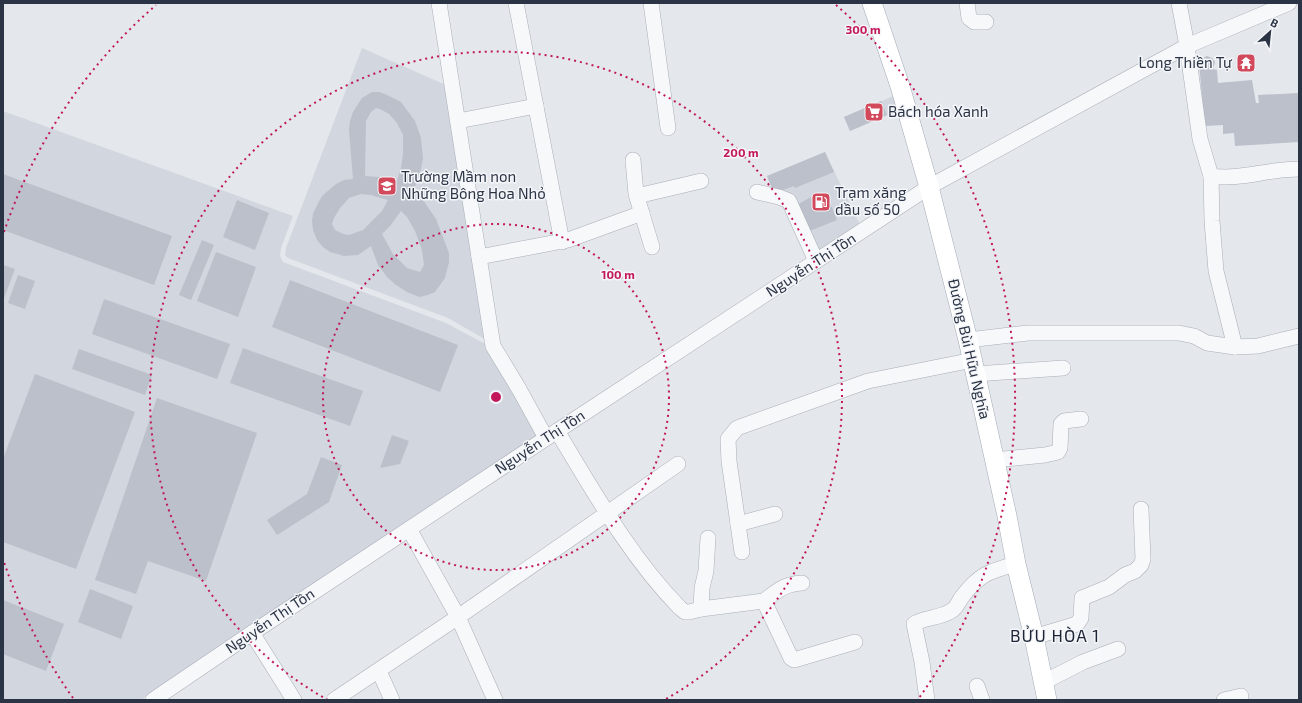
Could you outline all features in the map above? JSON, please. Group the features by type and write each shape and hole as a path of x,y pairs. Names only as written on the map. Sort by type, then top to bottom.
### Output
{"main road":[{"name":"Đường Bùi Hữu Nghĩa","path":"872,3 900,86 929,187 968,340 1016,564 1046,691"}],"street":[{"path":"439,3 493,346 519,389 653,577 685,612 764,601 786,586 791,584 802,584"},
{"path":"516,3 562,242"},
{"path":"651,3 668,128"},
{"path":"968,3 969,18 974,22 986,22"},
{"path":"1179,3 1187,46 1200,139 1211,176 1212,221 1216,271 1235,347"},
{"name":"Nguyễn Thị Tồn","path":"153,700 551,434 929,187 1187,46 1288,3"},
{"path":"458,121 536,106"},
{"path":"633,160 634,185 652,246"},
{"path":"1211,176 1224,178 1242,177 1275,171 1299,169"},
{"path":"637,196 701,181"},
{"path":"757,192 789,201 816,261"},
{"path":"480,257 562,242 642,213"},
{"path":"968,340 1028,333 1179,333 1194,336 1207,343 1235,347 1258,346 1299,336"},
{"path":"742,552 729,461 728,439 737,428 868,381 974,367 1063,368"},
{"path":"994,460 1045,455 1058,452 1060,448 1061,424 1064,421 1081,419"},
{"path":"334,700 458,617 678,464"},
{"path":"1034,637 1073,627 1081,618 1082,598 1109,588 1125,575 1139,568 1143,559 1141,509"},
{"path":"738,524 775,514"},
{"path":"409,529 458,617 495,700"},
{"path":"701,609 702,588 706,571 708,538"},
{"path":"927,700 922,662 913,626 914,624 919,621 931,619 951,612 956,608 966,592 982,576 991,571 1016,564"},
{"path":"764,601 792,659 802,658 824,650 855,642"},
{"path":"252,633 294,700"},
{"path":"1046,691 1083,662 1118,649"},
{"path":"379,671 392,700"},
{"path":"1224,700 1241,696"}],"shaded area":[{"name":"Trường Mầm non Những Bông Hoa Nhỏ","path":"362,48 448,86 488,341 448,318 288,258 285,255 286,248"},
{"name":"Bách hóa Xanh","path":"896,95 900,110 850,131 844,117"},
{"path":"3,111 293,216 281,248 280,256 283,262 446,323 489,346 540,435 260,619 141,700 3,700"},
{"name":"Trạm xăng dầu số 50","path":"825,152 860,225 816,253 774,193 767,176"}],"building":[{"path":"1207,56 1212,58 1215,62 1213,69 1217,70 1218,83 1252,80 1256,103 1259,103 1258,95 1299,93 1299,142 1235,146 1234,133 1223,134 1223,125 1205,126 1199,64 1201,59"},
{"path":"372,92 379,92 401,102 415,121 421,138 423,158 414,190 436,219 449,253 449,262 445,278 435,292 428,295 419,297 396,285 387,277 378,265 371,246 358,255 344,256 330,252 323,247 317,240 313,230 313,213 322,196 336,184 344,180 353,179 349,130 350,121 353,112 362,98","holes":["376,108 389,114 397,123 403,135 403,153 397,181 365,176 366,121 371,112","361,194 388,200 382,211 363,230 349,235 335,230 332,224 340,208 349,198","401,211 407,217 415,231 422,250 424,265 420,272 407,268 393,254 382,234"]},
{"name":"Bách hóa Xanh","path":"881,101 887,115 850,131 844,117"},
{"path":"825,152 834,172 795,188 794,186 774,193 767,176"},
{"path":"3,174 172,236 154,285 3,230"},
{"path":"811,197 814,204 828,198 837,220 807,232 795,206"},
{"path":"237,200 269,213 255,250 223,237"},
{"path":"202,240 214,245 191,300 179,295"},
{"path":"216,252 256,267 238,317 197,301"},
{"path":"3,265 15,269 3,301"},
{"path":"18,275 35,281 25,309 8,303"},
{"path":"290,280 458,345 440,392 272,327"},
{"path":"104,299 230,344 217,379 92,334"},
{"path":"243,348 363,391 350,426 230,383"},
{"path":"79,349 152,375 145,395 72,369"},
{"path":"35,374 135,412 76,569 3,542 3,459"},
{"path":"157,398 257,433 206,581 148,561 136,594 95,580"},
{"path":"392,435 409,441 400,464 380,468"},
{"path":"321,457 342,465 329,502 277,535 267,520 307,494"},
{"path":"90,589 133,606 121,639 78,622"},
{"path":"3,600 64,624 46,671 3,654"}],"place":[{"name":"Long Thiền Tự","path":"1246,63"},
{"name":"Bách hóa Xanh","path":"874,112"},
{"name":"Trường Mầm non Những Bông Hoa Nhỏ","path":"387,186"},
{"name":"Trạm xăng dầu số 50","path":"821,202"}],"district":[{"name":"BỬU HÒA 1","path":"1055,636"}]}
